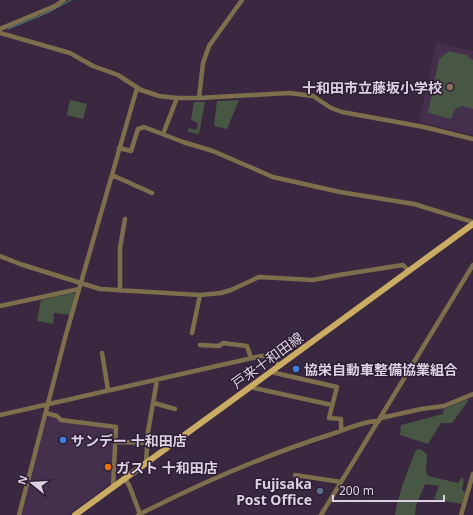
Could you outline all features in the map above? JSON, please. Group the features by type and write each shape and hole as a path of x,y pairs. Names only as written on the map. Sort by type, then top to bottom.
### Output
{"main road":[{"name":"戸来十和田線","path":"75,515 473,223"}],"street":[{"path":"0,30 48,9 64,0"},
{"path":"198,98 203,63 209,46 242,0"},
{"path":"0,33 70,53 92,66 118,76 137,88 159,96 198,98 280,93 308,95 313,96 331,108 342,112 424,127 473,139"},
{"path":"19,515 46,413 47,404 137,88"},
{"path":"163,134 177,98"},
{"path":"119,148 131,151 138,129 140,127 144,127 213,151 273,177 340,192 414,204 473,223"},
{"path":"112,175 152,193"},
{"path":"120,290 120,248 125,219"},
{"path":"0,256 20,264 100,289 200,295 221,294 259,277 313,280 403,265 409,271"},
{"path":"321,515 473,265"},
{"path":"0,306 79,289"},
{"path":"192,333 200,295"},
{"path":"200,345 219,346 223,343 247,346 251,358"},
{"path":"102,353 108,390"},
{"path":"0,415 251,358 270,356 280,366"},
{"path":"271,372 337,387 329,418 341,419 341,431"},
{"path":"146,463 148,432 157,380"},
{"path":"252,386 254,388 332,405"},
{"path":"125,479 130,485 139,515 203,484 311,441 372,421 421,409 444,406 473,394"},
{"path":"154,403 175,409"},
{"path":"46,413 57,416 61,420 116,427 114,487"},
{"path":"116,442 147,443"},
{"path":"295,475 341,482"},
{"path":"461,515 473,477"},
{"path":"149,510 150,515"}],"shaded area":[{"name":"十和田市立藤坂小学校","path":"436,42 473,51 473,135 419,122"},
{"path":"49,415 113,429 112,482 68,515 20,515 47,416"}],"green space":[{"path":"449,51 466,55 473,60 473,109 462,106 455,109 451,119 428,113 439,59"},
{"path":"70,100 87,104 83,119 67,115"},
{"path":"239,100 227,129 214,126 217,101"},
{"path":"194,102 205,102 199,134 188,132 188,128 196,130 198,123 191,120"},
{"path":"73,293 76,294 70,315 54,313 53,324 37,321 41,300"},
{"path":"468,399 452,423 441,423 428,444 400,435 401,425 443,414 444,409"},
{"path":"420,449 427,454 426,471 428,476 458,483 462,477 464,480 462,490 465,492 462,504 434,499 439,486 425,484 416,505 415,515 395,515 406,474 416,450"}],"waterway":[{"path":"8,29 49,12 71,0"}],"place":[{"name":"十和田市立藤坂小学校","path":"450,87"},
{"name":"協栄自動車整備協業組合","path":"296,369"},
{"name":"サンデー 十和田店","path":"63,440"},
{"name":"ガスト 十和田店","path":"108,467"},
{"name":"Fujisaka Post Office","path":"320,491"}]}
